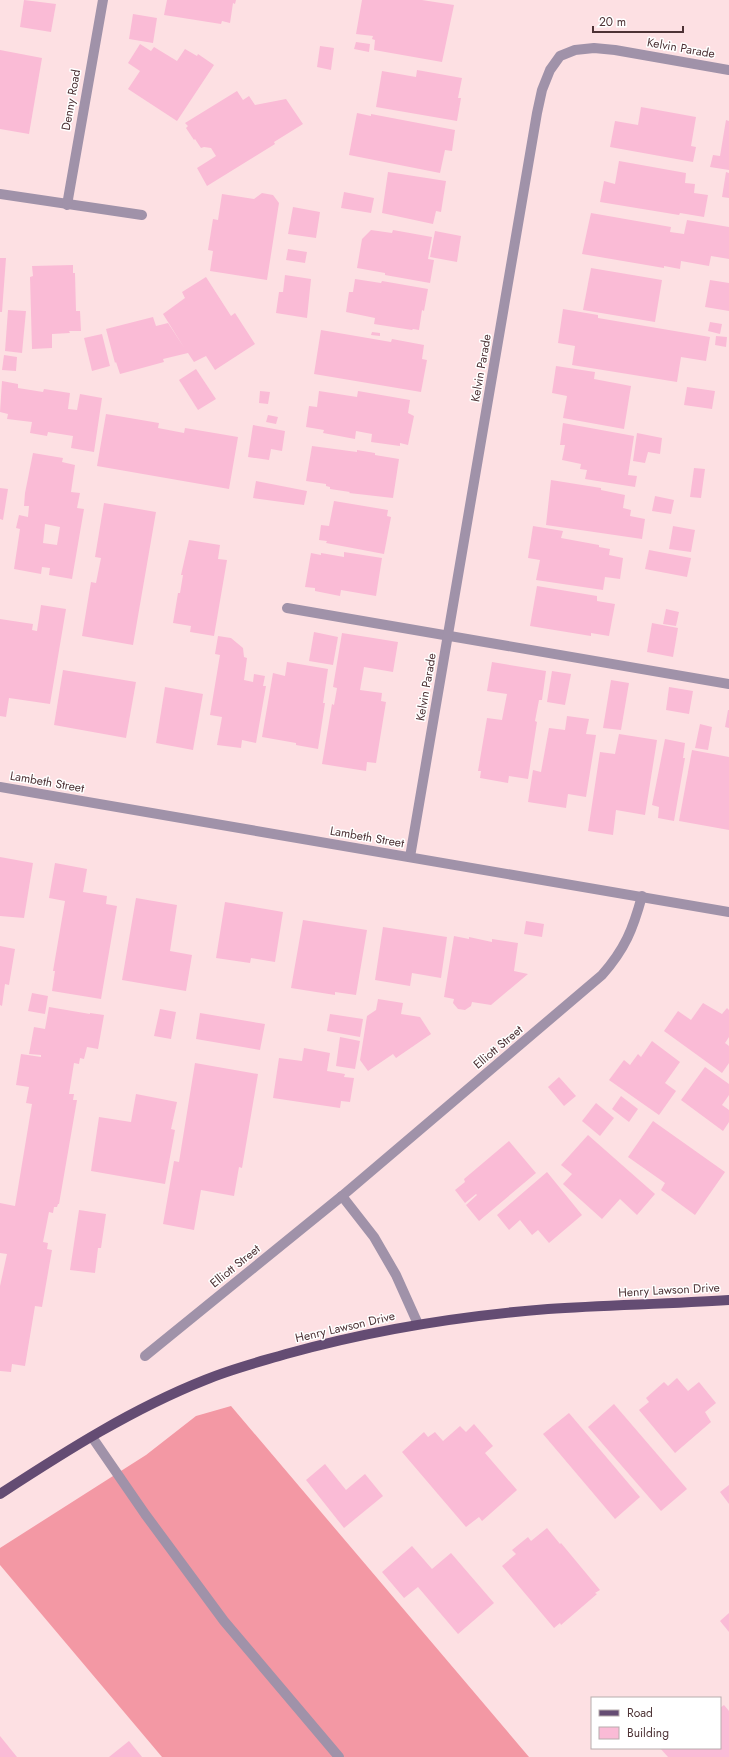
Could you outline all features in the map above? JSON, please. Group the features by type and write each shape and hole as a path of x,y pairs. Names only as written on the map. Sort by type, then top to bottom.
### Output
{"main road":[{"name":"Henry Lawson Drive","path":"0,1494 92,1437 151,1404 208,1379 270,1358 331,1342 418,1324 472,1317 549,1309 729,1300"}],"street":[{"name":"Denny Road","path":"67,205 103,0"},
{"name":"Kelvin Parade","path":"410,857 542,90 550,70 560,56 575,50 594,48 615,50 729,70"},
{"path":"0,194 142,215"},
{"path":"287,608 729,684"},
{"name":"Lambeth Street","path":"0,787 729,912"},
{"name":"Elliott Street","path":"144,1356 342,1196 602,975 616,958 628,939 642,896"},
{"path":"342,1196 374,1237 396,1275 418,1324"},
{"path":"92,1437 145,1514 224,1621 339,1757"}],"shaded area":[{"path":"231,1406 529,1757 162,1757 0,1565 0,1548 146,1455 196,1416"}],"building":[{"path":"24,0 56,4 51,32 20,27"},
{"path":"167,0 236,0 235,4 233,3 230,23 222,21 221,24 164,15"},
{"path":"362,0 422,0 454,5 442,62 374,50 375,40 372,39 373,36 356,34"},
{"path":"133,14 157,18 153,43 129,39"},
{"path":"356,42 370,44 369,52 354,49"},
{"path":"140,44 151,51 154,47 177,61 185,49 197,56 198,54 214,65 177,121 128,89 140,71 128,63"},
{"path":"320,46 334,48 331,70 317,67"},
{"path":"0,50 42,58 29,134 0,129"},
{"path":"417,70 462,78 458,98 461,98 457,121 376,107 382,71 416,77"},
{"path":"237,91 243,100 249,96 255,105 286,99 303,124 274,142 275,144 207,186 197,168 216,156 211,148 201,148 186,128 188,126 185,123"},
{"path":"641,107 696,117 691,146 696,147 693,162 610,147 615,121 638,125"},
{"path":"357,113 371,116 371,114 455,130 452,151 445,150 440,173 349,155"},
{"path":"726,120 729,121 729,170 710,167 713,155 720,156"},
{"path":"619,161 686,173 685,183 695,184 694,193 708,195 704,217 680,213 679,215 600,202 604,181 615,184"},
{"path":"388,172 446,181 441,212 436,211 433,224 382,213"},
{"path":"726,172 729,173 729,198 722,197"},
{"path":"344,192 374,198 371,213 341,208"},
{"path":"262,193 273,195 279,203 267,280 210,271 213,251 208,250 213,219 218,220 222,194 254,199"},
{"path":"293,207 320,212 316,238 288,234"},
{"path":"591,213 671,227 670,232 684,234 687,220 729,227 729,259 711,256 709,266 681,261 680,269 664,266 664,268 582,254"},
{"path":"371,230 392,233 393,230 432,237 428,259 434,260 430,283 385,275 385,273 357,268 362,239"},
{"path":"435,231 461,236 457,262 430,257"},
{"path":"288,249 307,252 305,263 286,260"},
{"path":"0,258 6,258 2,312 0,312"},
{"path":"73,265 73,273 75,273 76,311 80,311 81,331 69,331 70,333 52,334 52,348 32,349 30,277 33,276 32,266"},
{"path":"591,268 662,280 655,322 583,310"},
{"path":"285,275 311,279 307,318 276,313 279,292 283,292"},
{"path":"206,277 231,316 235,313 255,344 215,370 206,356 194,362 188,353 163,359 164,362 120,374 116,362 115,363 106,329 153,317 156,326 168,323 185,349 163,314 185,298 182,292"},
{"path":"355,279 381,283 382,281 428,289 424,311 422,310 419,330 374,324 375,318 346,312 349,292 353,292"},
{"path":"710,280 729,283 729,311 705,307"},
{"path":"563,309 598,315 598,318 710,337 706,361 681,357 677,382 572,365 575,346 558,343"},
{"path":"8,310 26,311 22,353 5,351"},
{"path":"710,322 722,324 720,334 708,331"},
{"path":"321,330 391,342 392,339 424,345 422,359 427,360 421,392 314,374"},
{"path":"372,332 380,333 380,336 371,335"},
{"path":"102,334 110,366 92,371 84,338"},
{"path":"716,336 727,337 726,347 715,345"},
{"path":"4,355 17,357 16,371 2,370"},
{"path":"556,366 595,372 594,379 631,386 624,429 563,418 567,396 552,393"},
{"path":"196,369 216,399 198,410 179,380"},
{"path":"2,381 18,384 18,388 43,392 44,389 70,393 68,409 77,410 80,394 102,398 94,452 71,448 73,436 48,432 47,436 30,433 32,422 7,419 8,414 0,412"},
{"path":"687,387 715,391 712,409 684,405"},
{"path":"260,391 270,392 268,404 259,403"},
{"path":"319,391 357,397 358,391 410,400 408,413 414,416 408,445 400,443 400,446 371,442 372,434 356,431 355,439 323,433 324,430 306,427 309,406 317,407"},
{"path":"106,414 159,423 158,428 184,433 185,428 238,437 229,489 97,466"},
{"path":"268,415 278,417 276,424 266,422"},
{"path":"563,423 634,436 628,475 637,476 635,487 585,479 587,470 580,469 581,464 562,460 565,445 560,445"},
{"path":"253,425 285,431 282,451 271,449 269,460 248,457"},
{"path":"637,433 662,438 660,454 648,452 645,463 633,461"},
{"path":"312,446 357,452 357,450 399,459 393,498 349,493 350,492 330,489 330,487 326,486 326,484 306,481"},
{"path":"33,453 63,458 62,462 75,465 71,492 80,493 77,508 84,509 72,579 49,575 50,568 42,567 41,574 14,569 20,529 16,528 19,515 28,517 29,506 24,506","holes":["45,524 60,527 57,545 43,543"]},
{"path":"694,468 705,469 701,498 690,497"},
{"path":"551,480 601,488 601,490 625,495 623,508 631,510 630,516 645,519 642,539 546,525"},
{"path":"256,481 307,491 304,505 253,498"},
{"path":"0,488 8,489 3,520 0,519"},
{"path":"655,496 674,500 671,514 652,511"},
{"path":"334,501 388,510 387,516 391,517 384,554 326,543 327,541 319,540 321,525 329,526"},
{"path":"104,503 156,512 133,645 82,636 91,582 96,583 101,558 95,557"},
{"path":"533,526 563,531 561,538 599,545 599,547 610,549 609,555 623,558 620,579 605,577 603,590 536,580 540,560 528,558"},
{"path":"673,526 695,530 691,552 669,549"},
{"path":"189,540 220,545 218,559 227,560 214,636 190,632 191,626 173,623 178,593 180,593 183,575 181,575"},
{"path":"649,550 691,558 687,577 645,569"},
{"path":"344,552 382,558 376,596 341,590 340,596 315,591 315,588 305,587 311,553 321,555 321,553 344,557"},
{"path":"537,586 597,596 597,601 615,604 609,636 591,633 591,636 530,626"},
{"path":"41,605 66,609 50,704 9,698 6,717 0,716 0,619 33,624 32,630 37,631"},
{"path":"666,609 679,612 676,626 663,624"},
{"path":"652,623 678,628 673,657 647,652"},
{"path":"314,632 338,637 333,665 309,661"},
{"path":"342,633 398,642 393,672 364,667 360,690 382,693 381,701 386,702 376,763 367,762 366,771 322,764 332,704 334,705 337,688 333,687"},
{"path":"218,636 231,638 243,648 244,657 247,658 244,680 253,682 254,674 265,676 263,686 266,686 256,743 242,740 241,748 217,745 222,717 210,715 220,655 215,654"},
{"path":"287,662 328,669 323,703 325,703 318,749 296,745 296,743 262,737 273,673 285,676"},
{"path":"492,662 546,671 542,700 539,700 535,721 537,722 528,779 509,776 508,783 480,778 481,771 478,771 487,718 502,720 507,694 487,691"},
{"path":"63,670 136,682 126,738 54,725"},
{"path":"552,671 571,674 565,705 547,702"},
{"path":"611,680 629,683 621,730 603,728"},
{"path":"165,687 203,694 193,750 156,743"},
{"path":"669,687 693,691 689,714 666,710"},
{"path":"729,710 729,728 725,727"},
{"path":"567,716 589,719 586,734 596,735 586,797 568,794 566,808 528,802 533,770 541,772 549,728 565,730"},
{"path":"700,724 712,727 708,750 695,748"},
{"path":"619,734 657,740 645,815 616,810 613,835 588,831 600,752 615,754"},
{"path":"665,739 685,743 683,758 685,758 674,821 658,818 659,807 652,805"},
{"path":"692,750 729,757 729,830 679,821"},
{"path":"0,857 33,863 24,918 0,916"},
{"path":"55,863 87,869 83,892 107,896 106,904 117,906 101,999 52,991 55,971 53,971 65,901 49,898"},
{"path":"136,898 177,905 170,951 192,955 186,991 122,980"},
{"path":"225,902 283,912 275,962 251,958 250,963 216,958"},
{"path":"303,920 367,930 356,995 335,992 335,995 291,988"},
{"path":"526,921 544,924 542,937 524,934"},
{"path":"383,927 447,937 441,978 412,973 410,986 375,980"},
{"path":"454,936 469,939 469,937 492,942 492,939 518,943 514,971 528,974 491,1005 472,1002 471,1006 465,1010 458,1009 453,1003 454,999 444,997"},
{"path":"0,946 15,949 9,985 5,984 2,1006 0,1005"},
{"path":"32,993 48,996 45,1014 28,1011"},
{"path":"378,999 403,1003 401,1014 420,1017 431,1034 396,1058 393,1054 368,1071 360,1060 367,1016 376,1010"},
{"path":"703,1003 722,1014 727,1008 729,1010 729,1037 725,1043 729,1046 729,1063 722,1073 664,1031 678,1011 691,1020"},
{"path":"49,1007 104,1015 98,1049 87,1047 84,1059 80,1058 79,1064 74,1063 69,1094 74,1094 73,1100 77,1100 59,1204 57,1207 54,1207 53,1213 49,1212 43,1242 48,1243 47,1249 52,1250 42,1307 35,1306 25,1366 12,1364 11,1372 0,1371 0,1286 7,1254 0,1253 0,1203 15,1206 32,1104 26,1103 29,1087 16,1085 21,1054 41,1057 41,1055 29,1054 34,1027 45,1029"},
{"path":"160,1009 176,1012 171,1039 154,1036"},
{"path":"200,1013 265,1024 260,1050 196,1039"},
{"path":"330,1014 363,1019 360,1037 327,1031"},
{"path":"340,1037 360,1041 355,1069 336,1066"},
{"path":"652,1041 680,1062 665,1083 676,1091 659,1115 609,1080 624,1060 630,1065 638,1054 641,1057"},
{"path":"304,1048 330,1053 327,1071 345,1074 344,1077 354,1078 350,1102 341,1101 340,1108 273,1098 279,1058 302,1061"},
{"path":"195,1063 258,1074 242,1168 239,1167 234,1196 201,1190 194,1230 163,1224 174,1161 179,1162"},
{"path":"705,1067 729,1084 729,1095 722,1105 729,1110 729,1122 723,1131 681,1100"},
{"path":"559,1077 576,1096 564,1106 548,1087"},
{"path":"136,1094 177,1102 171,1129 175,1130 165,1184 91,1171 99,1117 131,1122"},
{"path":"621,1096 638,1109 629,1122 612,1109"},
{"path":"596,1103 614,1118 600,1136 582,1121"},
{"path":"653,1121 725,1172 695,1215 661,1190 665,1183 628,1157"},
{"path":"588,1135 655,1194 637,1215 620,1199 602,1219 563,1184 572,1174 561,1165"},
{"path":"509,1141 536,1173 479,1221 466,1205 477,1195 476,1194 465,1203 455,1190 465,1182 464,1179"},
{"path":"547,1172 582,1215 549,1243 538,1230 532,1235 520,1220 509,1230 497,1215"},
{"path":"79,1210 106,1214 101,1248 98,1248 95,1273 70,1270"},
{"path":"677,1378 688,1391 699,1382 716,1403 705,1412 711,1422 675,1453 639,1410 649,1402 646,1398 664,1382 668,1386"},
{"path":"614,1404 687,1489 661,1511 588,1427"},
{"path":"569,1413 640,1497 615,1519 543,1434"},
{"path":"474,1424 493,1446 485,1453 517,1490 482,1521 479,1517 466,1527 402,1452 424,1432 428,1437 435,1432 443,1441 460,1426 466,1432"},
{"path":"325,1464 346,1490 365,1474 383,1496 344,1528 306,1480"},
{"path":"729,1485 729,1504 720,1492"},
{"path":"547,1528 600,1590 561,1625 560,1623 554,1628 502,1566 516,1554 512,1550 528,1537 531,1541"},
{"path":"412,1546 432,1569 451,1553 494,1603 458,1634 418,1587 404,1598 382,1572"},
{"path":"729,1613 729,1632 720,1621"},
{"path":"724,1705 729,1711 729,1757 668,1757 661,1749 721,1749 721,1707"},
{"path":"0,1736 17,1757 0,1757"},
{"path":"129,1741 142,1757 109,1757"}]}
